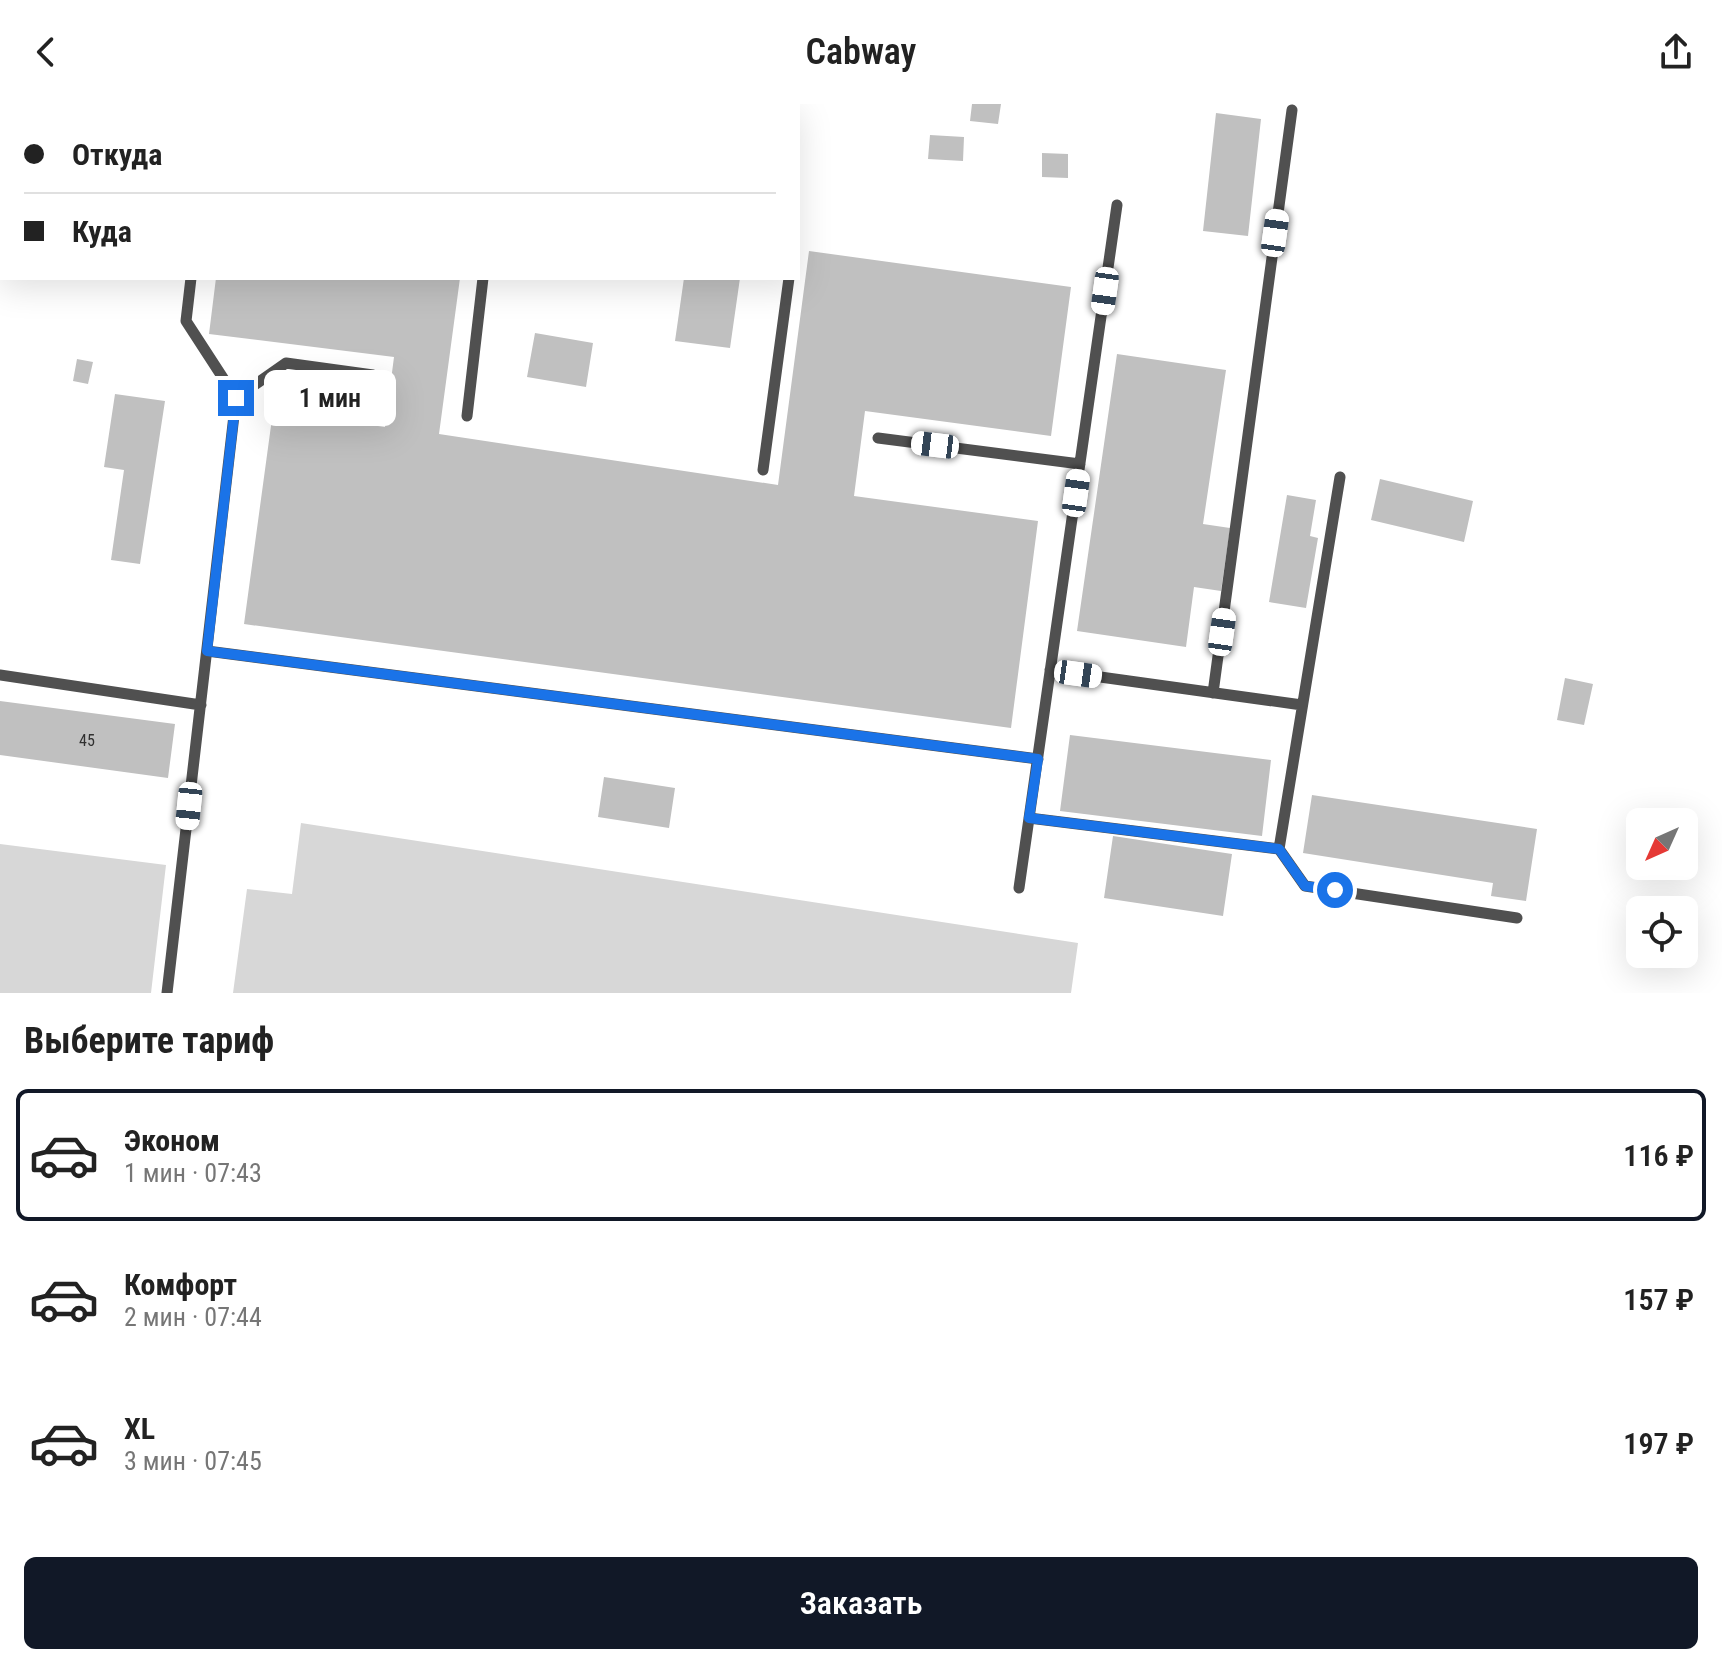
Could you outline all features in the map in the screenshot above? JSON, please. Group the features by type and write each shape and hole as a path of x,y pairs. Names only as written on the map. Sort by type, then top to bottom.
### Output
{"lane":[{"path":"1213,693 1292,110"},
{"path":"1019,888 1117,205"},
{"path":"167,993 236,398 186,321 191,280"},
{"path":"467,416 483,280"},
{"path":"763,470 789,280"},
{"path":"236,398 286,363 373,375"},
{"path":"878,438 1080,464"},
{"path":"1340,477 1279,849 1305,886 1517,918"},
{"path":"207,651 1038,759"},
{"path":"1050,670 1302,705"},
{"path":"0,675 201,705"},
{"path":"1029,818 1279,849"}],"shaded area":[{"path":"301,823 1078,943 1071,993 233,993 247,889 292,894"},
{"path":"0,844 166,865 151,993 0,993"}],"building":[{"path":"972,104 1001,104 998,124 970,121"},
{"path":"1216,113 1261,119 1248,236 1203,231"},
{"path":"930,135 964,137 963,161 928,159"},
{"path":"1042,153 1068,154 1068,178 1042,177"},
{"path":"809,251 1071,287 1051,436 865,411 854,496 1038,521 1011,728 244,624 273,411 385,427 394,357 209,334 216,280 460,280 439,434 778,485"},
{"path":"684,280 740,280 730,348 675,341"},
{"path":"535,333 593,343 586,387 527,377"},
{"path":"1117,354 1226,370 1203,524 1230,528 1221,591 1194,587 1186,647 1077,631"},
{"path":"77,359 93,362 88,384 73,381"},
{"path":"115,394 165,401 140,564 111,560 124,470 104,467"},
{"path":"1380,479 1473,501 1464,542 1371,520"},
{"path":"1287,495 1316,500 1310,536 1318,538 1306,608 1269,602"},
{"path":"1565,678 1593,684 1584,725 1557,720"},
{"path":"0,701 175,724 168,778 0,755"},
{"path":"1070,735 1271,760 1262,836 1060,811"},
{"path":"604,777 675,788 669,828 598,817"},
{"path":"1312,795 1537,829 1526,901 1491,896 1493,883 1303,853"},
{"path":"1113,836 1232,854 1223,916 1104,898"}],"route":[{"path":"236,398 207,651 1038,759 1029,818 1279,849 1305,886 1335,890"}]}
